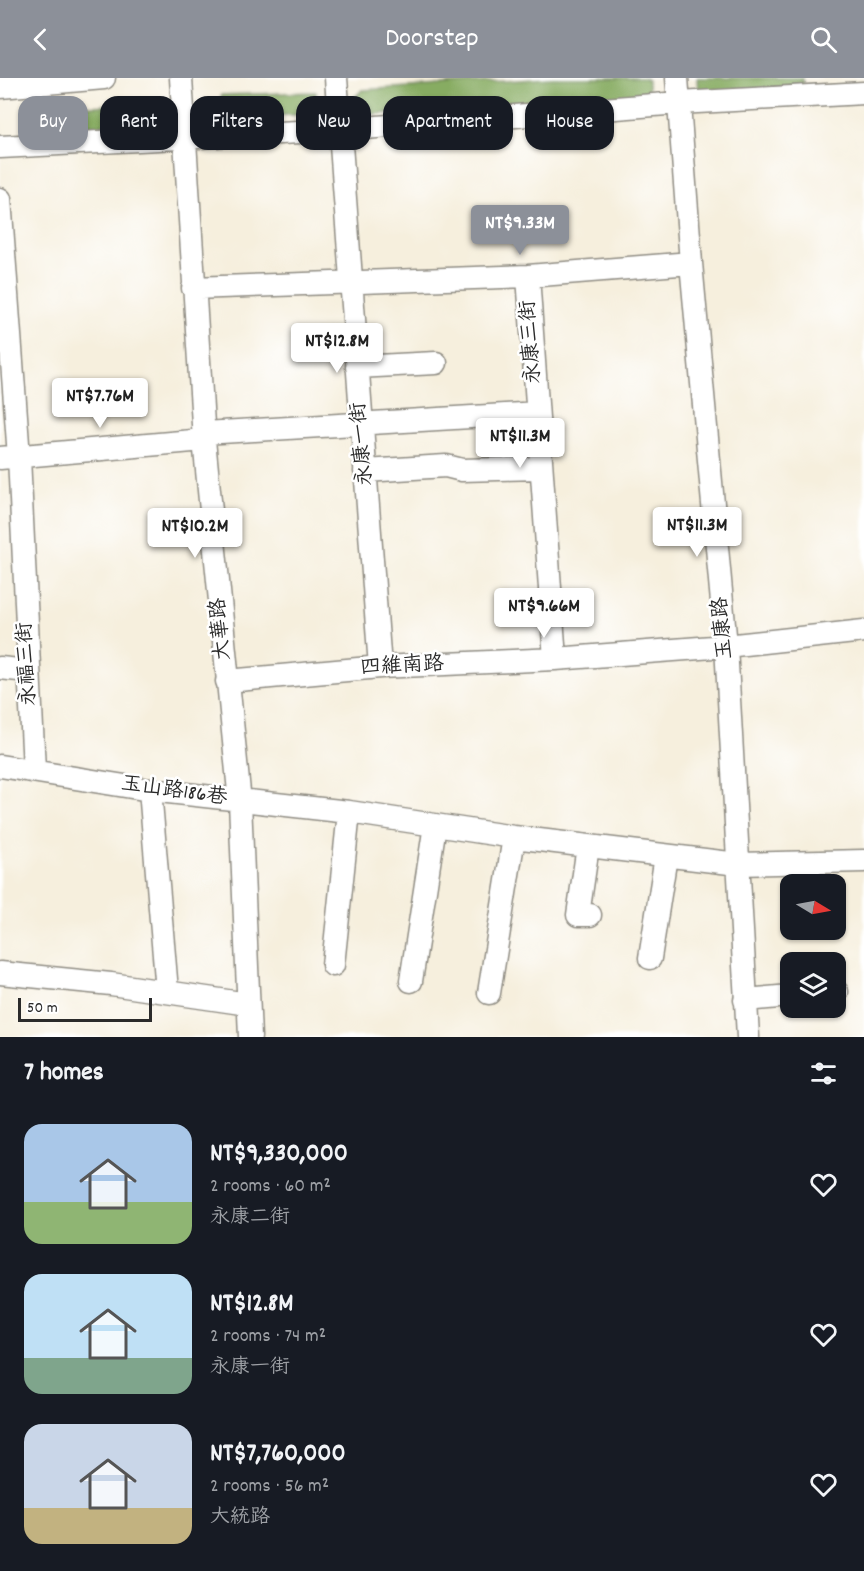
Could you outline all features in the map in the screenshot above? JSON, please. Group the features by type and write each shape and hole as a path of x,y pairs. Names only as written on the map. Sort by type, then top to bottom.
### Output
{"street":[{"path":"0,87 104,78"},
{"name":"大華路","path":"181,78 204,436 240,802 250,1037"},
{"name":"永康一街","path":"336,78 337,96"},
{"name":"玉康路","path":"677,78 691,263 726,646 748,1037"},
{"path":"371,127 679,103 864,93"},
{"path":"0,147 296,132"},
{"name":"永康一街","path":"341,150 380,667"},
{"name":"永福三街","path":"0,199 10,457 34,770"},
{"path":"194,288 528,276 691,263"},
{"name":"永康三街","path":"528,276 555,659"},
{"path":"357,367 436,363"},
{"path":"10,457 204,436 361,423 537,413"},
{"path":"365,471 446,466 462,470 541,468"},
{"name":"四維南路","path":"227,681 380,667 555,659 726,646 864,631"},
{"path":"0,668 28,671"},
{"name":"玉山路186巷","path":"0,766 240,802 349,812 514,837 738,864 864,861"},
{"path":"150,790 166,991"},
{"path":"333,965 349,812"},
{"path":"411,981 435,825"},
{"path":"489,993 514,837"},
{"path":"588,846 578,915 590,915"},
{"path":"650,958 666,856"},
{"path":"0,973 166,991 248,1004"},
{"path":"746,1000 780,997"}],"green space":[{"path":"552,78 644,78 648,80 648,90 640,96 525,96 525,104 513,105 513,96 383,96 383,114 371,114 371,96 356,96 362,90"},
{"path":"697,78 803,78 804,88 698,94"},
{"path":"316,92 316,96 296,96 296,115 284,115 284,96 221,95"},
{"path":"88,106 100,106 100,125 88,126"}]}
